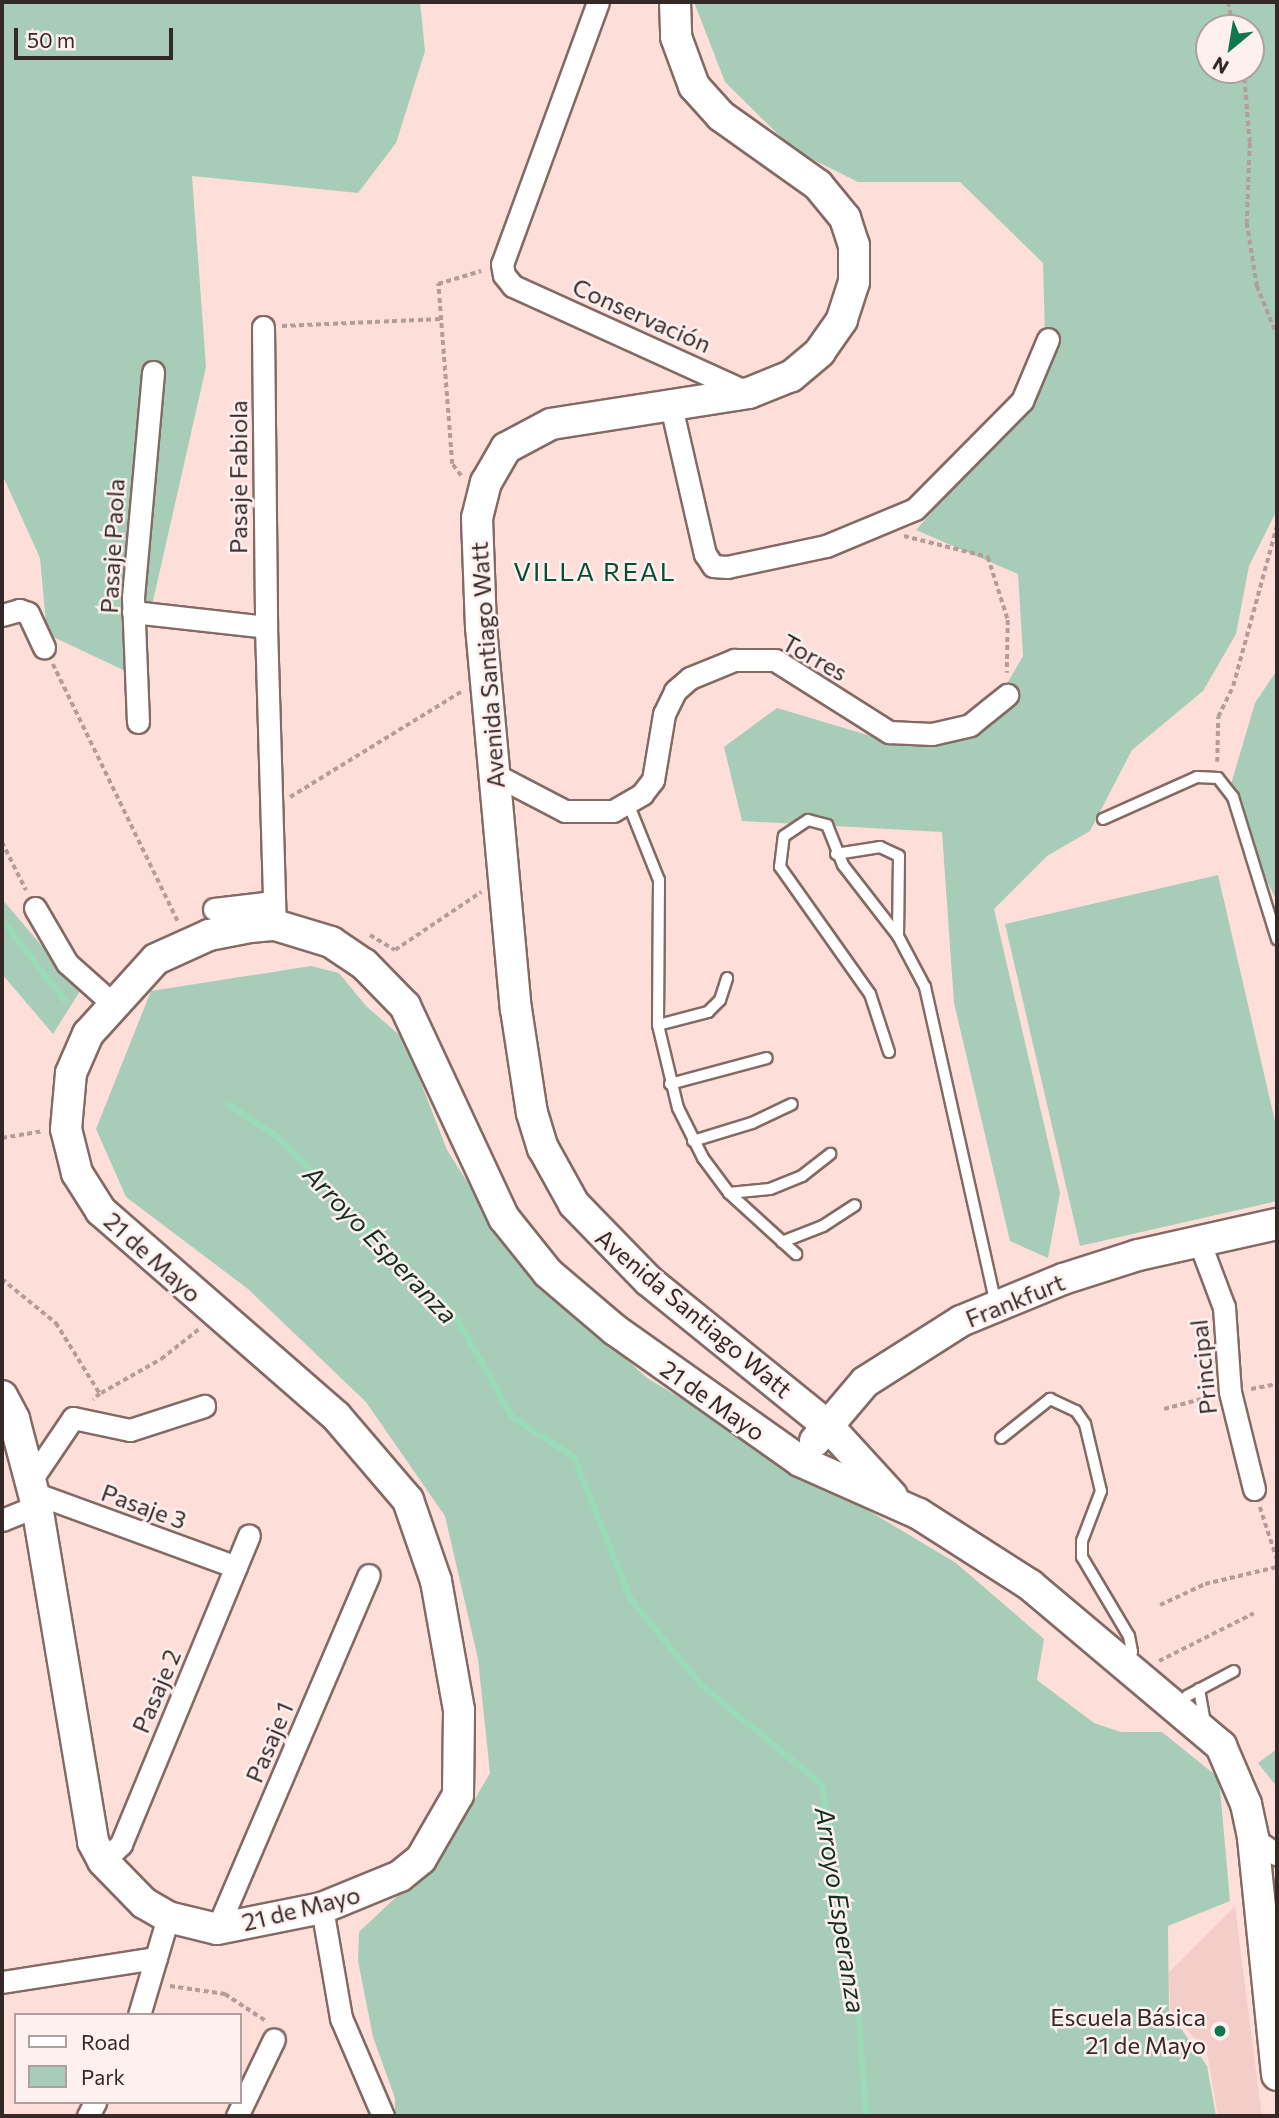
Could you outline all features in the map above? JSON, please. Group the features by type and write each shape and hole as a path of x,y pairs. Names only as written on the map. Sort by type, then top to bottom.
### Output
{"street":[{"path":"502,264 598,2"},
{"name":"Avenida Santiago Watt","path":"675,2 676,37 694,86 721,116 818,185 845,218 854,245 854,282 842,320 820,352 792,376 749,393 551,424 506,448 481,499 477,545 485,677 516,1009 532,1113 558,1178 580,1212 618,1253 827,1424 898,1504"},
{"name":"Conservación","path":"502,264 513,286 749,393"},
{"name":"Pasaje Fabiola","path":"263,327 266,627 274,914"},
{"path":"671,406 705,554 713,566 727,567 826,546 915,509 1022,401 1048,339"},
{"name":"Pasaje Paola","path":"138,722 133,612 153,372"},
{"path":"2,615 19,610 28,613 44,647"},
{"path":"133,612 266,627"},
{"name":"Torres","path":"494,774 543,803 590,815 628,803 653,780 664,714 675,691 690,678 734,660 775,660 889,732 932,734 970,725 1007,695"},
{"name":"Torres","path":"498,809 543,803"},
{"path":"34,908 67,963 113,1003"},
{"name":"21 de Mayo","path":"214,909 274,914 331,942 364,964 405,1006 504,1218 548,1273 614,1330 800,1461 898,1504 1030,1585 1205,1730 1234,1772 1265,1846 1277,2075"},
{"name":"21 de Mayo","path":"6,1414 34,1493 93,1842 103,1861 144,1903 168,1917 217,1929 322,1908 400,1876 421,1859 458,1795 459,1710 448,1634 408,1500 336,1416 101,1210 78,1173 66,1129 71,1073 88,1034 113,1003 156,959 182,945 274,914"},
{"name":"Frankfurt","path":"800,1461 827,1424 889,1364 996,1305 1063,1279 1199,1241 1277,1224"},
{"name":"Principal","path":"1199,1241 1224,1307 1230,1392 1254,1489"},
{"path":"2,1520 34,1493 73,1418 130,1430 204,1406"},
{"name":"Pasaje 3","path":"34,1493 236,1567"},
{"name":"Pasaje 2","path":"103,1861 121,1844 249,1535"},
{"name":"Pasaje 1","path":"217,1929 369,1575"},
{"path":"322,1908 341,2018 383,2116"},
{"path":"140,2013 168,1917"},
{"path":"2,1982 22,1975 156,1958"},
{"path":"237,2116 274,2039"}],"lane":[{"path":"1103,819 1197,777 1218,778 1233,797 1277,939"},
{"path":"628,803 659,880 658,1025 670,1084 694,1141 729,1194 796,1254"},
{"path":"889,1052 870,994 786,877 778,852 791,827 814,819 827,825 836,854 898,936 925,987 996,1305"},
{"path":"836,854 880,846 899,856 898,936"},
{"path":"658,1025 708,1012 720,1000 727,978"},
{"path":"670,1084 767,1058"},
{"path":"694,1141 752,1124 792,1104"},
{"path":"729,1194 770,1189 802,1176 830,1154"},
{"path":"782,1242 823,1226 855,1205"},
{"path":"1001,1438 1050,1399 1076,1411 1085,1424 1101,1491 1082,1541 1082,1557 1129,1636 1131,1670"},
{"path":"1187,1696 1234,1671"},
{"path":"1199,1689 1205,1730"}],"path":[{"path":"1245,84 1250,143 1247,223 1257,286 1277,335"},
{"path":"481,499 452,464 438,284 502,264"},
{"path":"263,327 441,319"},
{"path":"1218,778 1218,717 1233,686 1277,525"},
{"path":"871,528 988,557 1008,620 1007,695"},
{"path":"44,647 179,926"},
{"path":"271,809 485,677"},
{"path":"2,842 34,908"},
{"path":"362,930 395,950 505,876"},
{"path":"2,1138 66,1129"},
{"path":"2,1279 57,1323 100,1394"},
{"path":"73,1418 100,1394 160,1359 217,1314"},
{"path":"1254,1489 1277,1559"},
{"path":"1160,1605 1205,1584 1277,1567"},
{"path":"1131,1670 1254,1613"},
{"path":"150,1983 225,1994 264,2018 274,2039"}],"shaded area":[{"name":"Escuela Básica 21 de Mayo","path":"1235,1906 1262,2116 1218,2116 1207,2052 1170,2010 1169,1972"}],"green space":[{"path":"2,2 420,2 425,51 396,143 358,193 192,176 206,367 136,676 47,634 40,558 2,474"},
{"path":"694,2 1277,2 1277,510 1249,566 1236,634 1203,691 1132,750 1090,831 1047,856 994,909 1060,1193 1048,1258 1010,1241 954,1003 942,832 742,821 724,747 777,708 891,742 990,713 1023,656 1018,574 916,530 1023,409 1045,336 1043,263 960,182 858,182 794,150 725,82"},
{"path":"1277,670 1277,901 1226,801 1255,703"},
{"path":"1218,875 1277,1130 1277,1201 1080,1246 1005,924"},
{"path":"2,899 80,991 53,1034 2,974"},
{"path":"311,966 339,973 366,1006 404,1039 447,1150 516,1259 647,1378 956,1563 1044,1639 1037,1680 1094,1723 1121,1732 1162,1732 1219,1778 1230,1901 1168,1926 1169,2011 1207,2066 1216,2116 395,2116 395,2098 373,2037 358,1961 359,1932 444,1852 490,1773 478,1659 445,1516 366,1402 248,1289 126,1197 96,1129 151,991"},
{"path":"1277,1749 1277,1787 1258,1763"}],"waterway":[{"path":"2,920 65,1001"},
{"name":"Arroyo Esperanza","path":"229,1105 279,1138 455,1315 513,1418 574,1457 630,1598 701,1685 822,1785 859,2018 866,2116"}],"place":[{"name":"Escuela Básica 21 de Mayo","path":"1220,2031"}],"district":[{"name":"VILLA REAL","path":"595,571"}]}
